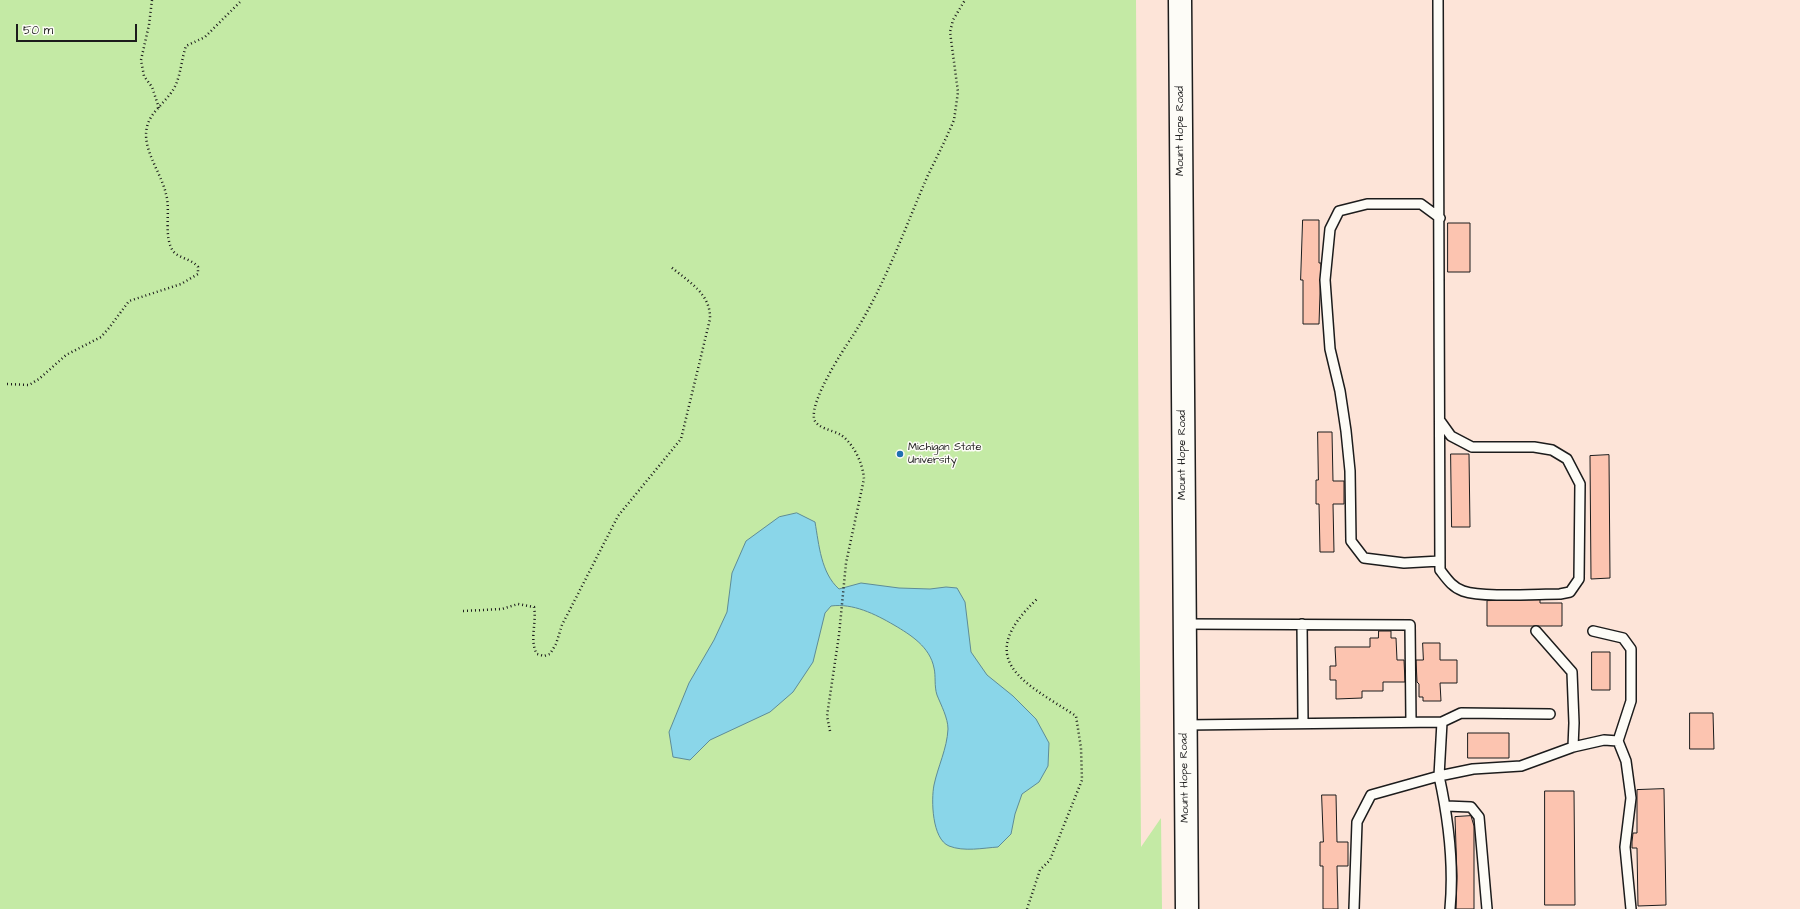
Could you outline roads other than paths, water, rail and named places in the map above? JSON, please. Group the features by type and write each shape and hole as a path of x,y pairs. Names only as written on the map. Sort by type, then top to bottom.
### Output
{"street":[{"name":"Mount Hope Road","path":"1180,0 1187,909"}],"lane":[{"path":"1438,0 1441,422 1440,570 1450,584 1463,591 1480,594 1560,594 1570,592 1579,579 1581,527 1580,484 1567,458 1552,450 1534,447 1472,447 1451,436 1441,422"},
{"path":"1440,218 1421,204 1367,204 1339,211 1330,229 1325,280 1330,349 1340,391 1350,471 1350,541 1364,558 1404,563 1440,562"},
{"path":"1184,624 1410,625 1411,722"},
{"path":"1302,624 1303,722"},
{"path":"1536,631 1572,672 1574,723 1573,747"},
{"path":"1593,632 1623,638 1631,649 1631,701 1618,741 1626,761 1631,798 1625,846 1631,909"},
{"path":"1185,725 1303,722 1442,722 1461,713 1550,714"},
{"path":"1442,722 1439,776 1446,806 1452,894 1450,909"},
{"path":"1354,909 1356,822 1371,795 1439,776 1473,769 1521,766 1573,747 1604,740 1618,741"},
{"path":"1446,806 1471,807 1479,817 1487,909"}],"water":[{"path":"797,513 815,522 825,567 828,575 839,589 861,583 899,588 957,588 965,602 971,652 987,675 1013,696 1036,719 1049,743 1048,766 1039,782 1022,794 1015,814 1011,834 998,847 974,849 955,848 943,842 939,836 934,818 933,792 946,744 948,725 936,692 935,671 932,661 919,642 907,633 864,610 847,606 831,606 825,613 813,662 793,692 770,712 710,740 690,760 673,757 669,732 689,683 714,640 727,612 732,573 746,541 779,517"}],"place":[{"name":"Michigan State University","path":"900,454"}]}
